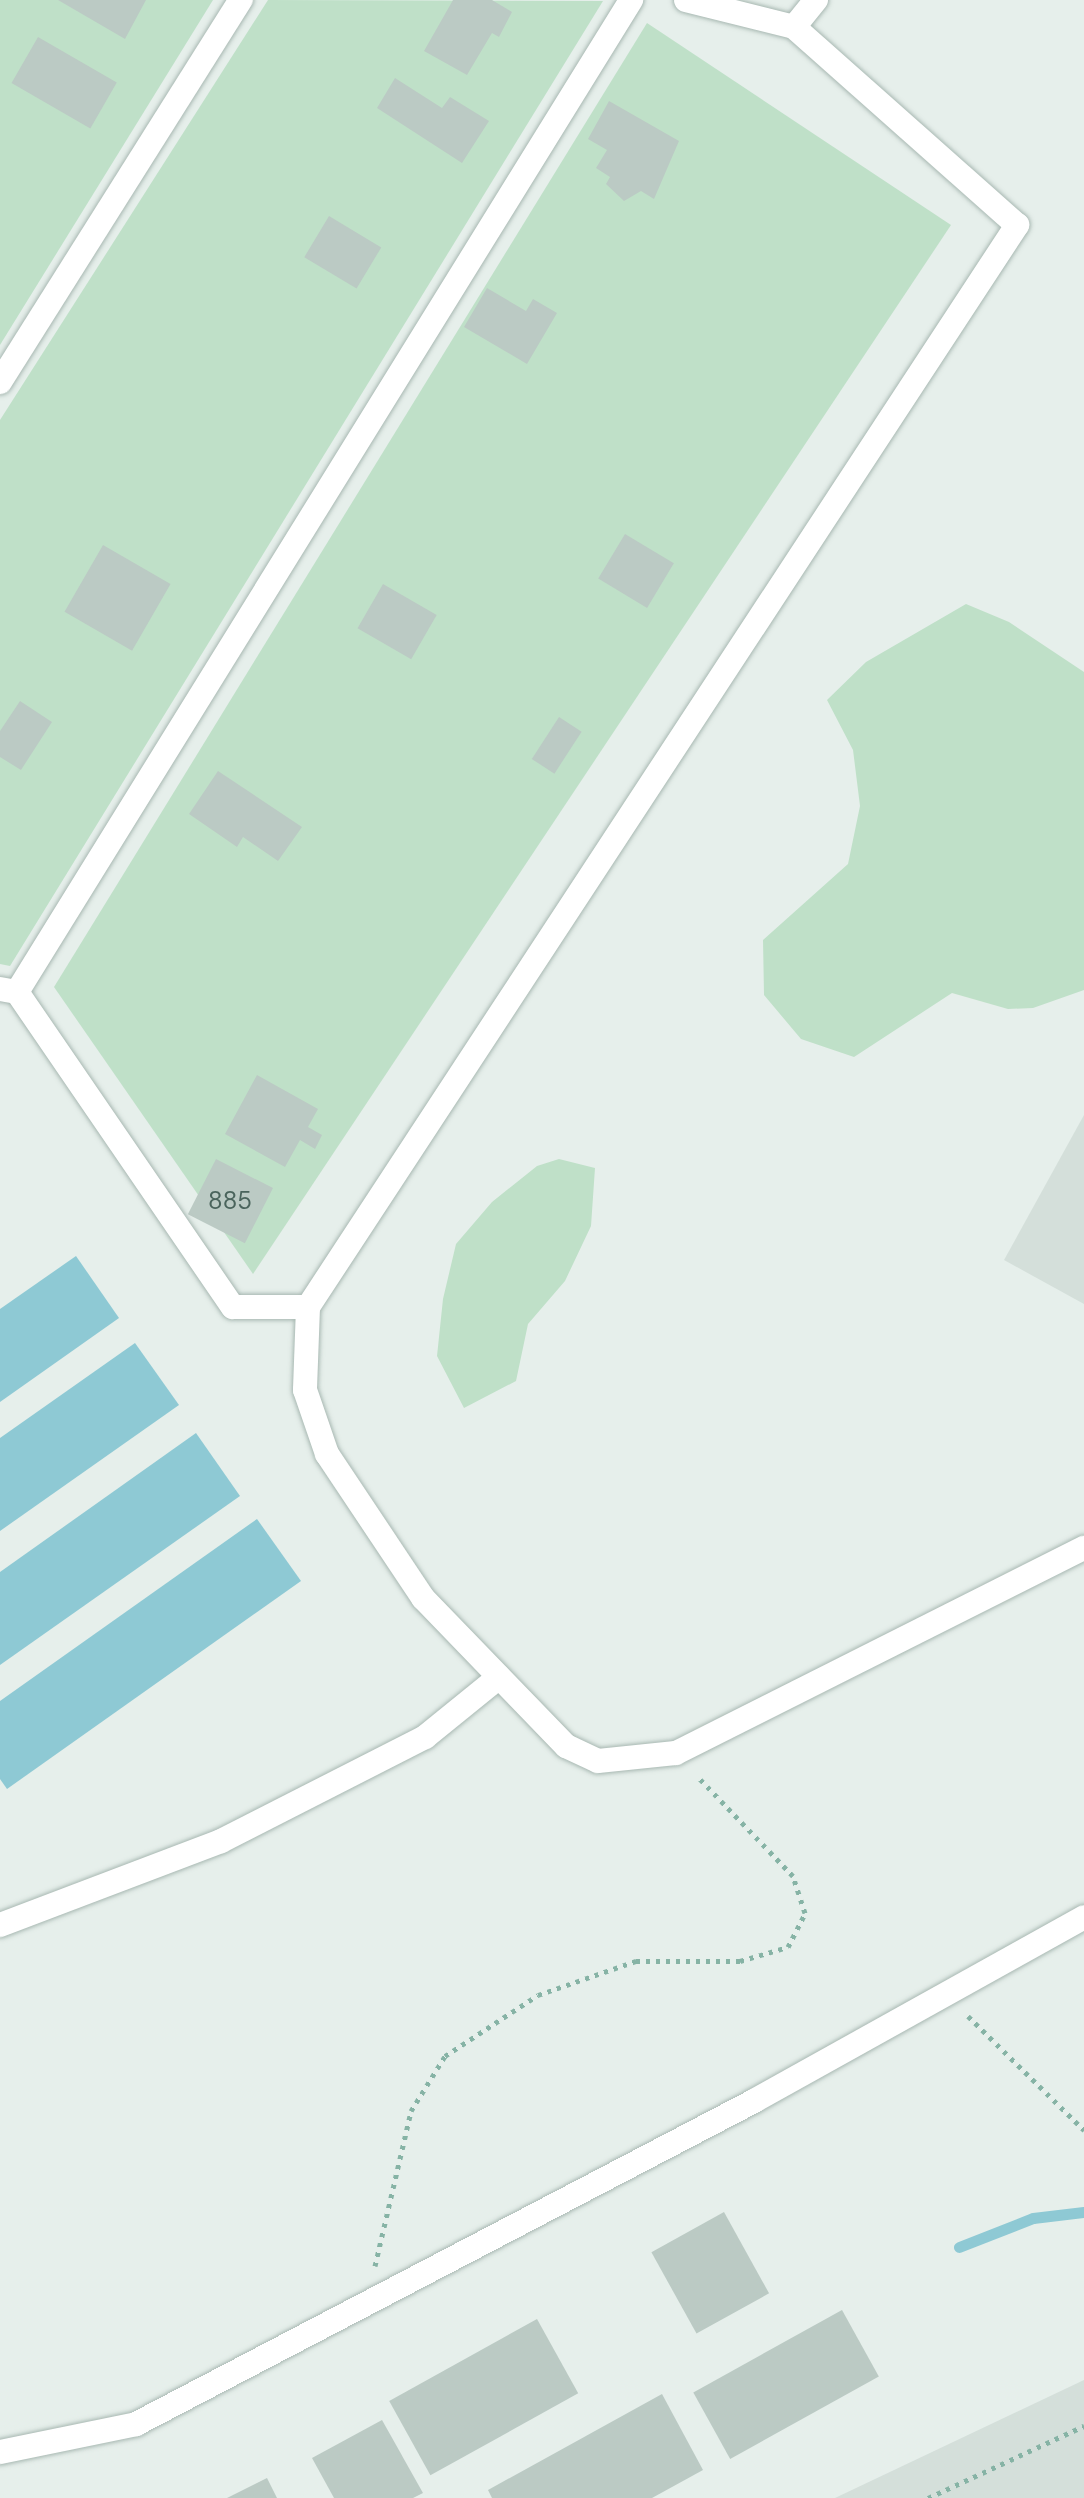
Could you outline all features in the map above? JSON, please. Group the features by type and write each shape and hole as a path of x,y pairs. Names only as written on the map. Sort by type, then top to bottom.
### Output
{"street":[{"path":"0,382 241,0"},
{"path":"308,1307 233,1307 9,991 631,0"},
{"path":"686,0 794,27 1017,225 308,1307 305,1390 327,1454 423,1598 566,1746 598,1761 676,1753 1084,1548"},
{"path":"794,27 816,0"},
{"path":"0,1925 221,1841 425,1737 499,1677"},
{"path":"0,2452 136,2424 754,2101 1084,1917"}],"path":[{"path":"367,2302 411,2111 445,2056 538,1995 636,1961 740,1961 788,1947 805,1913 793,1876 676,1753"},
{"path":"946,1994 1084,2130"},
{"path":"928,2498 1084,2426"}],"shaded area":[{"path":"1084,1115 1084,1304 1004,1260"},
{"path":"1084,2380 1084,2498 835,2498"}],"green space":[{"path":"0,0 213,0 0,345"},
{"path":"268,0 603,1 10,966 0,964 0,420"},
{"path":"647,23 951,225 253,1274 54,987"},
{"path":"966,604 1009,622 1084,672 1084,990 1033,1008 1008,1009 952,993 854,1057 801,1039 764,995 763,940 848,864 860,806 853,750 827,700 866,662"},
{"path":"559,1159 595,1168 591,1226 565,1281 528,1324 516,1381 464,1408 437,1356 443,1299 456,1244 492,1202 537,1166"}],"water":[{"path":"76,1256 119,1318 0,1402 0,1309"},
{"path":"135,1343 179,1405 0,1531 0,1438"},
{"path":"196,1433 240,1496 0,1665 0,1572"},
{"path":"257,1519 301,1581 7,1789 0,1779 0,1701"}],"building":[{"path":"58,0 146,0 125,39"},
{"path":"453,0 492,0 512,12 499,37 492,33 467,75 424,51"},
{"path":"38,37 117,82 90,128 12,83"},
{"path":"395,78 442,108 450,97 489,121 462,163 377,108"},
{"path":"609,101 679,141 654,199 641,191 624,201 606,184 610,177 596,168 607,150 588,139"},
{"path":"329,216 381,247 357,289 304,257"},
{"path":"487,288 526,311 533,299 557,313 527,364 464,327"},
{"path":"625,534 674,563 647,608 598,579"},
{"path":"103,545 171,584 132,651 64,612"},
{"path":"383,584 437,615 411,659 358,628"},
{"path":"20,701 52,722 21,770 0,757 0,731"},
{"path":"559,717 582,732 554,774 532,759"},
{"path":"218,771 302,827 278,861 243,837 237,847 189,814"},
{"path":"257,1075 318,1109 308,1127 322,1135 315,1149 300,1140 285,1167 225,1134"},
{"path":"216,1159 273,1188 245,1243 188,1214"},
{"path":"724,2212 769,2293 696,2334 651,2252"},
{"path":"842,2310 879,2376 730,2459 693,2392"},
{"path":"537,2319 578,2393 430,2475 389,2401"},
{"path":"662,2394 703,2470 652,2498 492,2498 488,2490"},
{"path":"382,2420 423,2493 413,2498 334,2498 312,2458"},
{"path":"267,2478 277,2498 227,2498"}],"waterway":[{"path":"959,2247 1033,2218 1084,2212"}]}
